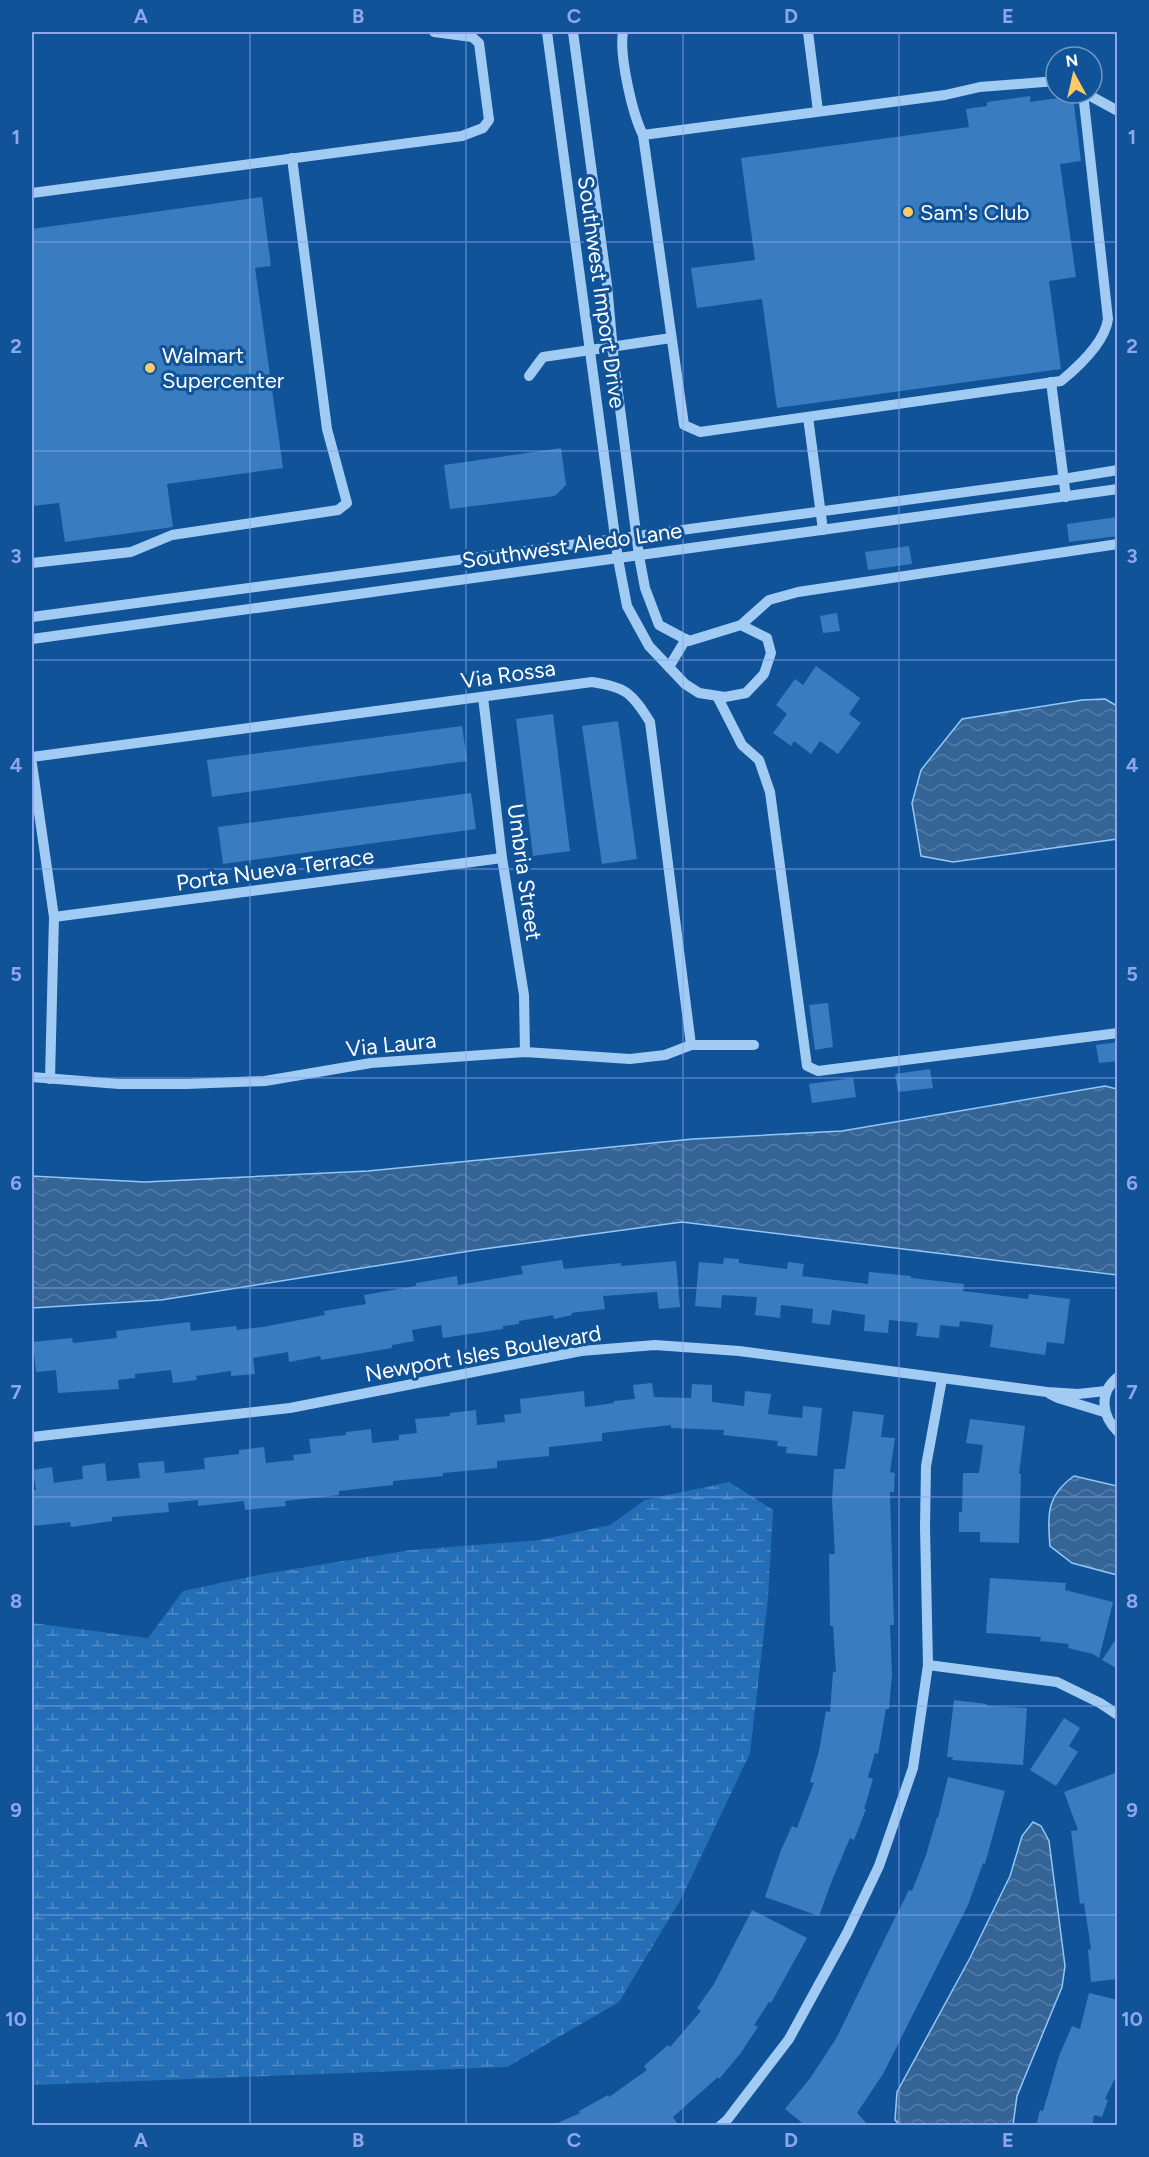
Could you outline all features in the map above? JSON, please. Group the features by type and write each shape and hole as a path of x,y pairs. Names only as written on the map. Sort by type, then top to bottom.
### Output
{"street":[{"path":"32,192 462,136 483,128 489,120 479,43 472,37 434,32"},
{"name":"Southwest Import Drive","path":"547,32 618,559 627,606 650,646 669,667"},
{"name":"Southwest Import Drive","path":"573,32 607,285 612,347 639,556 645,588 659,625 686,639"},
{"path":"623,32 622,51 636,120 643,135 684,425 700,432 1061,381 1076,369 1106,331 1108,319 1085,105"},
{"path":"808,32 818,111"},
{"path":"643,135 945,95 980,87 1044,82"},
{"path":"1104,104 1118,111"},
{"path":"32,563 131,552 172,535 338,510 347,503 327,429 292,159"},
{"path":"529,376 543,357 671,339"},
{"path":"1051,382 1066,497"},
{"path":"808,417 823,530"},
{"name":"Southwest Aledo Lane","path":"32,617 1118,470"},
{"name":"Southwest Aledo Lane","path":"32,639 1118,489"},
{"path":"741,625 767,638 771,653 764,674 746,693 724,697 699,693 685,684 669,667 686,639 689,641 741,625 769,600 798,592 1118,544"},
{"name":"Via Rossa","path":"32,757 592,682 615,686 636,699 650,722 691,1045"},
{"path":"717,696 742,745 759,760 770,792 807,1066 818,1071 1118,1033"},
{"name":"Umbria Street","path":"483,697 502,858 524,995 525,1052"},
{"path":"32,764 54,917 50,1079"},
{"name":"Porta Nueva Terrace","path":"54,917 502,858"},
{"name":"Via Laura","path":"32,1077 119,1084 266,1081 371,1063 525,1052 630,1059 665,1055 691,1045 754,1045"},
{"name":"Newport Isles Boulevard","path":"32,1437 290,1408 580,1351 655,1345 739,1351 1047,1392 1078,1394 1106,1391"},
{"path":"1118,1377 1106,1391 1104,1412 1109,1423 1118,1432"},
{"path":"727,2124 789,2039 847,1932 879,1866 913,1768 928,1665 926,1466 942,1379"},
{"name":"Newport Isles Boulevard","path":"1047,1392 1058,1398 1104,1412"},
{"path":"928,1665 1057,1683 1118,1714"}],"green space":[{"path":"729,1482 773,1510 768,1598 750,1753 681,1899 619,2002 507,2067 32,2085 32,1623 148,1638 183,1591 263,1574 411,1550 540,1540 610,1525 645,1500"}],"water":[{"path":"1105,699 1117,706 1117,839 953,862 921,856 912,803 921,770 962,719 1082,700"},
{"path":"1105,1086 1117,1089 1117,1275 682,1222 476,1250 161,1300 32,1308 32,1176 145,1182 368,1171 693,1139 842,1131"},
{"path":"1074,1476 1117,1486 1117,1575 1072,1563 1050,1546 1051,1506 1058,1491"},
{"path":"1033,1822 1041,1826 1049,1841 1065,1966 1062,1987 1017,2096 1013,2125 900,2125 895,2120 897,2092 970,1958 1010,1876 1022,1836"}],"building":[{"name":"Sam's Club","path":"1030,96 1030,102 1044,100 1044,105 1074,105 1081,161 1060,164 1076,277 1049,281 1061,369 777,408 762,299 697,308 691,268 755,260 741,158 969,127 966,109 987,106 987,102"},
{"name":"Walmart Supercenter","path":"262,197 271,266 255,268 283,468 167,484 173,527 65,542 59,503 32,506 32,229"},
{"path":"561,448 566,485 555,496 450,509 444,465"},
{"path":"1118,517 1118,536 1069,542 1067,524"},
{"path":"909,546 912,564 868,570 865,552"},
{"path":"837,613 840,631 823,633 820,616"},
{"path":"816,666 860,698 849,714 861,723 838,754 820,741 811,754 794,741 791,746 773,733 787,714 776,705 795,679 803,685"},
{"path":"553,714 570,851 533,856 516,719"},
{"path":"618,721 637,859 602,864 582,726"},
{"path":"462,726 467,761 212,797 207,760"},
{"path":"471,793 476,829 223,864 218,827"},
{"path":"828,1003 833,1047 815,1050 809,1005"},
{"path":"1118,1042 1118,1061 1099,1063 1096,1045"},
{"path":"930,1069 933,1088 898,1092 895,1074"},
{"path":"853,1078 856,1097 812,1103 809,1084"},
{"path":"724,1258 739,1259 739,1263 787,1269 788,1262 804,1264 802,1276 868,1284 869,1272 964,1284 963,1291 1028,1299 1029,1294 1070,1299 1064,1344 1047,1342 1045,1355 990,1347 993,1325 960,1321 959,1327 940,1325 939,1338 916,1336 918,1323 889,1320 888,1333 864,1331 865,1315 832,1310 830,1325 812,1323 813,1309 781,1305 780,1318 755,1315 757,1297 722,1295 721,1308 695,1306 699,1262 723,1264"},
{"path":"562,1260 564,1269 621,1263 621,1266 676,1261 680,1307 659,1309 657,1292 603,1296 605,1309 571,1313 572,1315 554,1319 553,1315 519,1321 519,1324 503,1326 503,1329 443,1338 441,1325 412,1330 414,1341 392,1345 392,1348 321,1360 320,1356 289,1362 288,1352 253,1358 255,1374 231,1376 231,1371 196,1376 197,1380 173,1383 171,1370 135,1374 135,1378 118,1380 119,1389 58,1393 56,1370 36,1372 33,1342 72,1338 73,1343 117,1338 116,1331 190,1322 191,1331 236,1326 237,1330 263,1327 325,1315 324,1311 366,1304 364,1295 416,1286 416,1283 457,1276 458,1285 523,1274 521,1266"},
{"path":"652,1383 654,1397 691,1398 692,1384 712,1385 712,1402 744,1406 745,1391 771,1394 768,1414 802,1418 803,1406 822,1408 817,1456 786,1453 787,1447 777,1446 778,1441 723,1435 724,1430 671,1428 671,1425 602,1433 602,1441 549,1447 549,1456 497,1461 497,1468 443,1473 443,1476 393,1481 393,1485 339,1491 339,1495 285,1501 286,1506 245,1510 244,1501 198,1506 198,1500 168,1503 169,1512 112,1517 112,1521 71,1527 70,1522 32,1526 32,1490 36,1490 33,1470 52,1467 54,1483 83,1479 82,1466 105,1463 107,1481 140,1478 138,1463 164,1461 165,1473 205,1469 204,1458 239,1454 239,1450 264,1447 266,1463 294,1460 293,1455 311,1453 309,1439 346,1435 346,1432 371,1429 372,1443 399,1440 399,1435 417,1433 415,1419 450,1416 450,1413 476,1410 477,1425 505,1422 504,1415 521,1413 520,1399 584,1391 585,1407 635,1399 633,1385"},
{"path":"853,1411 884,1415 881,1437 895,1438 890,1472 895,1473 894,1492 890,1492 894,1625 890,1625 892,1674 889,1709 886,1709 878,1754 875,1753 868,1777 873,1779 864,1809 866,1809 854,1840 850,1838 819,1916 765,1897 781,1850 792,1826 797,1828 814,1783 810,1782 819,1751 826,1711 830,1712 833,1672 836,1672 833,1626 830,1626 829,1554 835,1554 832,1500 834,1469 845,1469"},
{"path":"970,1419 1025,1426 1019,1474 1021,1474 1019,1543 980,1542 980,1532 959,1532 963,1473 979,1473 983,1445 966,1443"},
{"path":"990,1578 1066,1583 1065,1590 1113,1602 1099,1658 1093,1654 1068,1648 1069,1644 1040,1641 1041,1637 986,1633"},
{"path":"1118,1636 1118,1669 1102,1660"},
{"path":"954,1700 987,1704 986,1706 1027,1708 1023,1765 952,1760 953,1757 947,1757"},
{"path":"1064,1718 1080,1728 1069,1746 1078,1752 1056,1786 1030,1770"},
{"path":"1118,1772 1118,1979 1091,1982 1088,1950 1091,1949 1084,1903 1080,1904 1071,1831 1078,1830 1064,1792"},
{"path":"948,1777 1005,1791 985,1864 983,1863 968,1905 883,2074 857,2113 869,2126 806,2126 785,2109 811,2077 837,2037 909,1890 912,1891 938,1818"},
{"path":"752,1910 807,1938 771,2003 769,2002 754,2025 758,2027 740,2054 719,2079 718,2077 673,2117 679,2126 551,2126 580,2113 579,2111 608,2095 609,2097 647,2070 644,2066 668,2045 670,2047 701,2011 697,2008 714,1984"},
{"path":"1089,1993 1118,2000 1118,2072 1105,2099 1108,2100 1102,2117 1094,2115 1092,2126 1036,2126 1040,2110 1043,2111 1059,2056 1072,2026 1080,2029"}],"place":[{"name":"Sam's Club","path":"908,212"},
{"name":"Walmart Supercenter","path":"150,368"}]}
